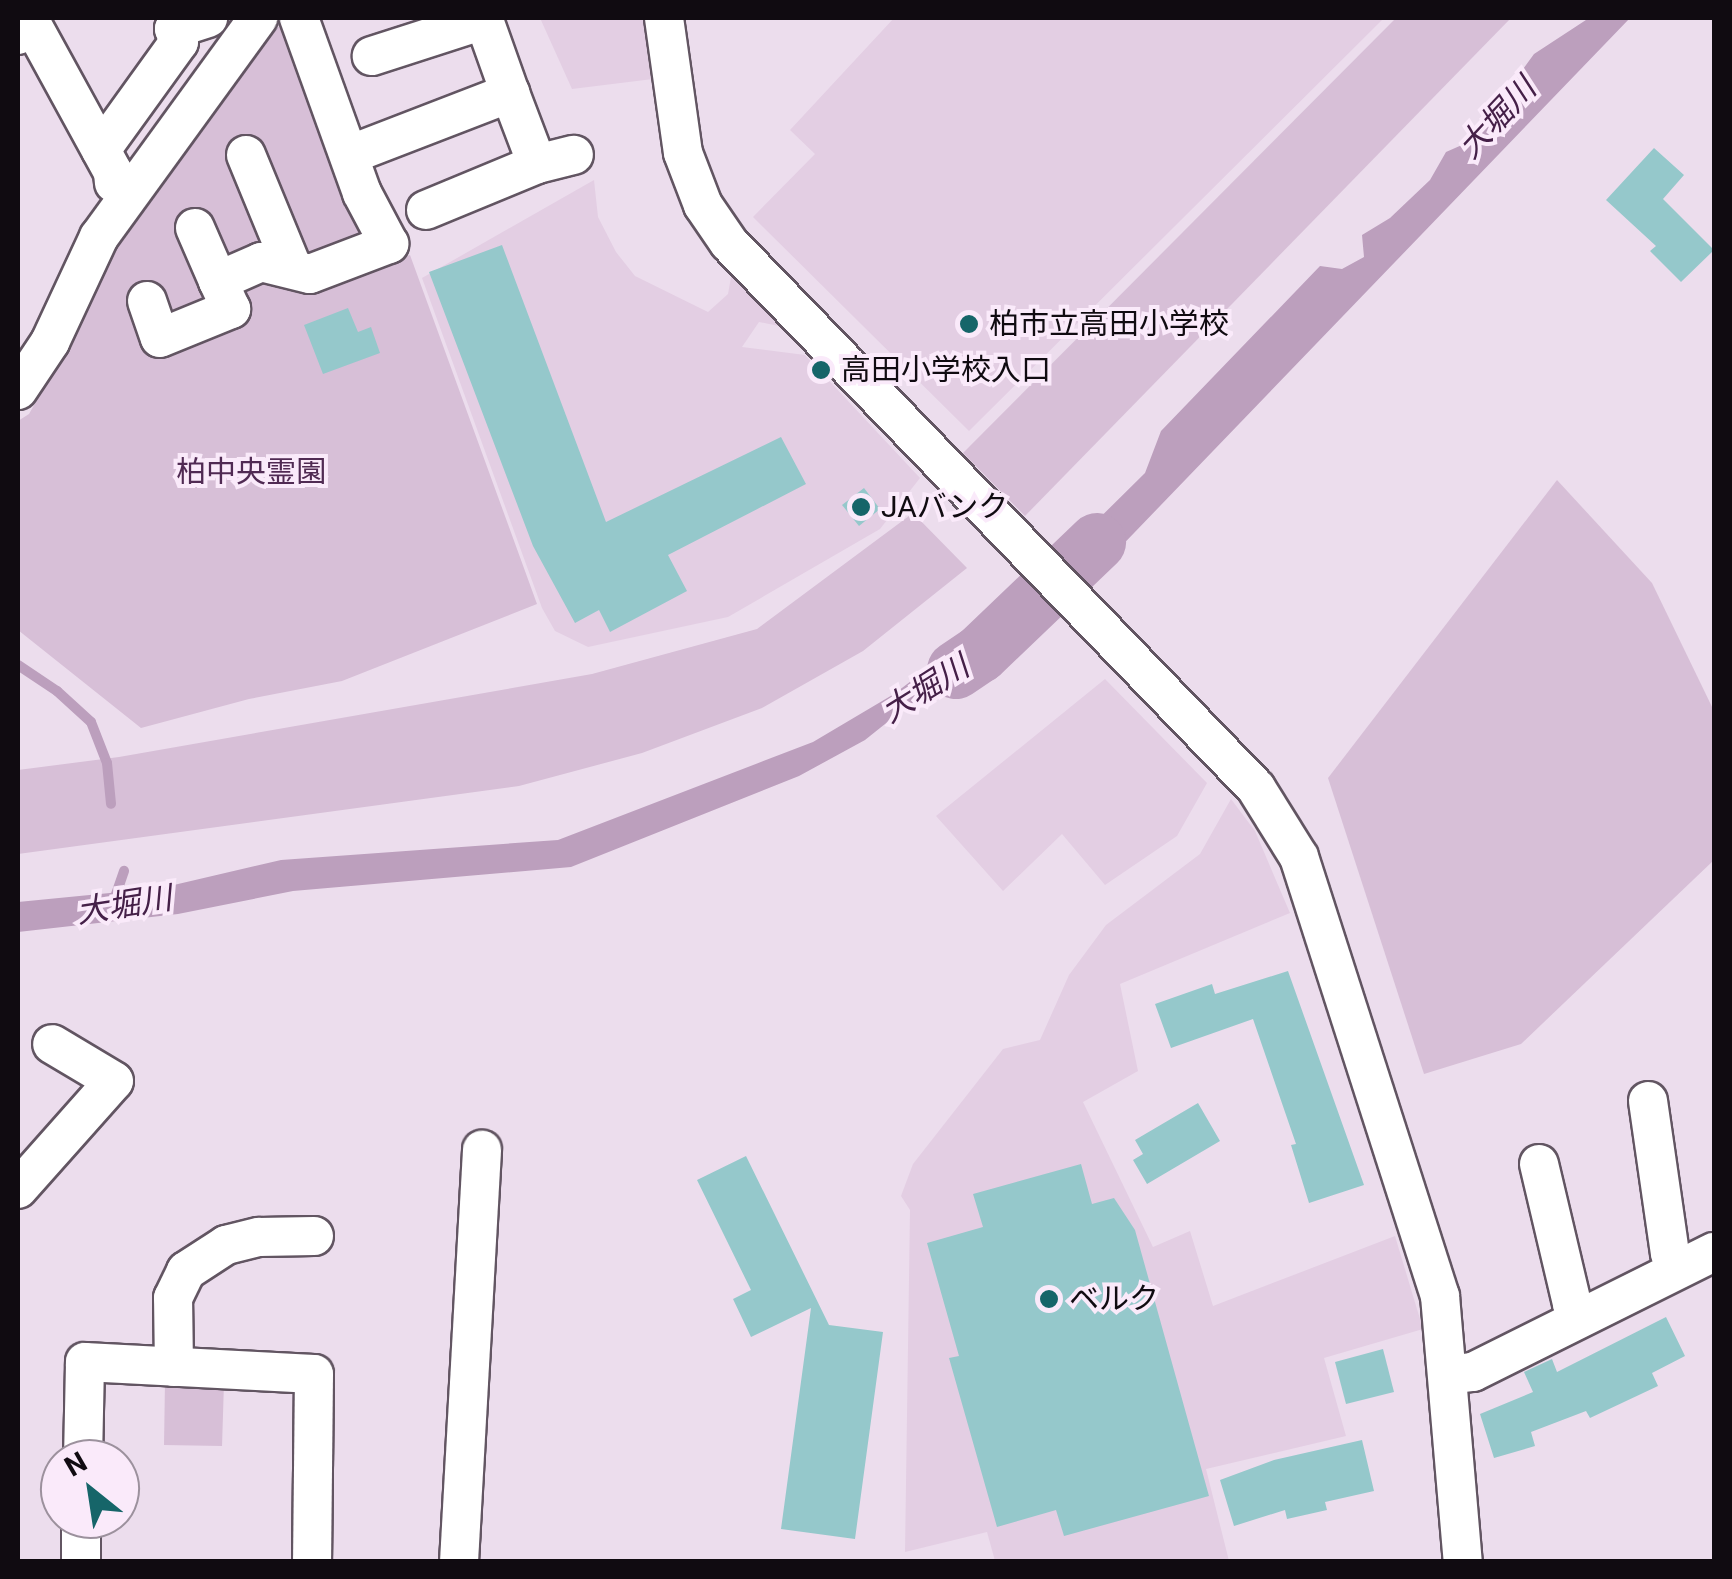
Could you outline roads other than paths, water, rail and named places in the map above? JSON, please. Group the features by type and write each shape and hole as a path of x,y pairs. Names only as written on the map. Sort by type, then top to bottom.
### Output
{"street":[{"path":"18,390 50,342 100,237 258,18"},
{"path":"218,280 260,262 310,274 389,244 362,193 299,18"},
{"path":"664,18 683,154 703,205 730,243 1256,788 1299,858 1432,1266 1448,1375 1463,1562"},
{"path":"372,56 484,20 510,93 555,160 426,210"},
{"path":"18,35 34,26 108,167 191,22"},
{"path":"349,155 510,93"},
{"path":"246,155 293,269"},
{"path":"147,301 160,338 230,309 195,228"},
{"path":"18,1189 114,1081 52,1044"},
{"path":"1648,1101 1670,1253 1678,1269"},
{"path":"458,1562 482,1150"},
{"path":"1539,1164 1572,1304 1579,1318"},
{"path":"174,1367 173,1298 186,1271 226,1246 259,1237 314,1236"},
{"path":"1448,1375 1473,1372 1714,1252"},
{"path":"83,1439 84,1362 314,1374 312,1562"}],"water":[{"path":"1589,18 1630,18 1082,587 1056,561 1145,473 1161,431 1320,266 1342,269 1364,257 1362,235 1390,218 1430,180 1446,152 1471,141 1534,54"},
{"path":"1006,609 1027,632 905,708 865,740 799,776 571,867 293,891 178,914 18,932 18,902 161,888 281,860 558,840 813,742 894,694"}],"waterway":[{"name":"大堀川","path":"956,670 980,654 1097,542"},
{"path":"18,665 57,691 91,722 107,763 111,804"},
{"path":"113,903 124,871"}],"place":[{"name":"柏市立高田小学校","path":"969,324"},
{"name":"高田小学校入口","path":"821,370"},
{"name":"JAバンク","path":"861,507"},
{"name":"ベルク","path":"1049,1299"}],"park label":[{"name":"柏中央霊園","path":"251,472"}]}
